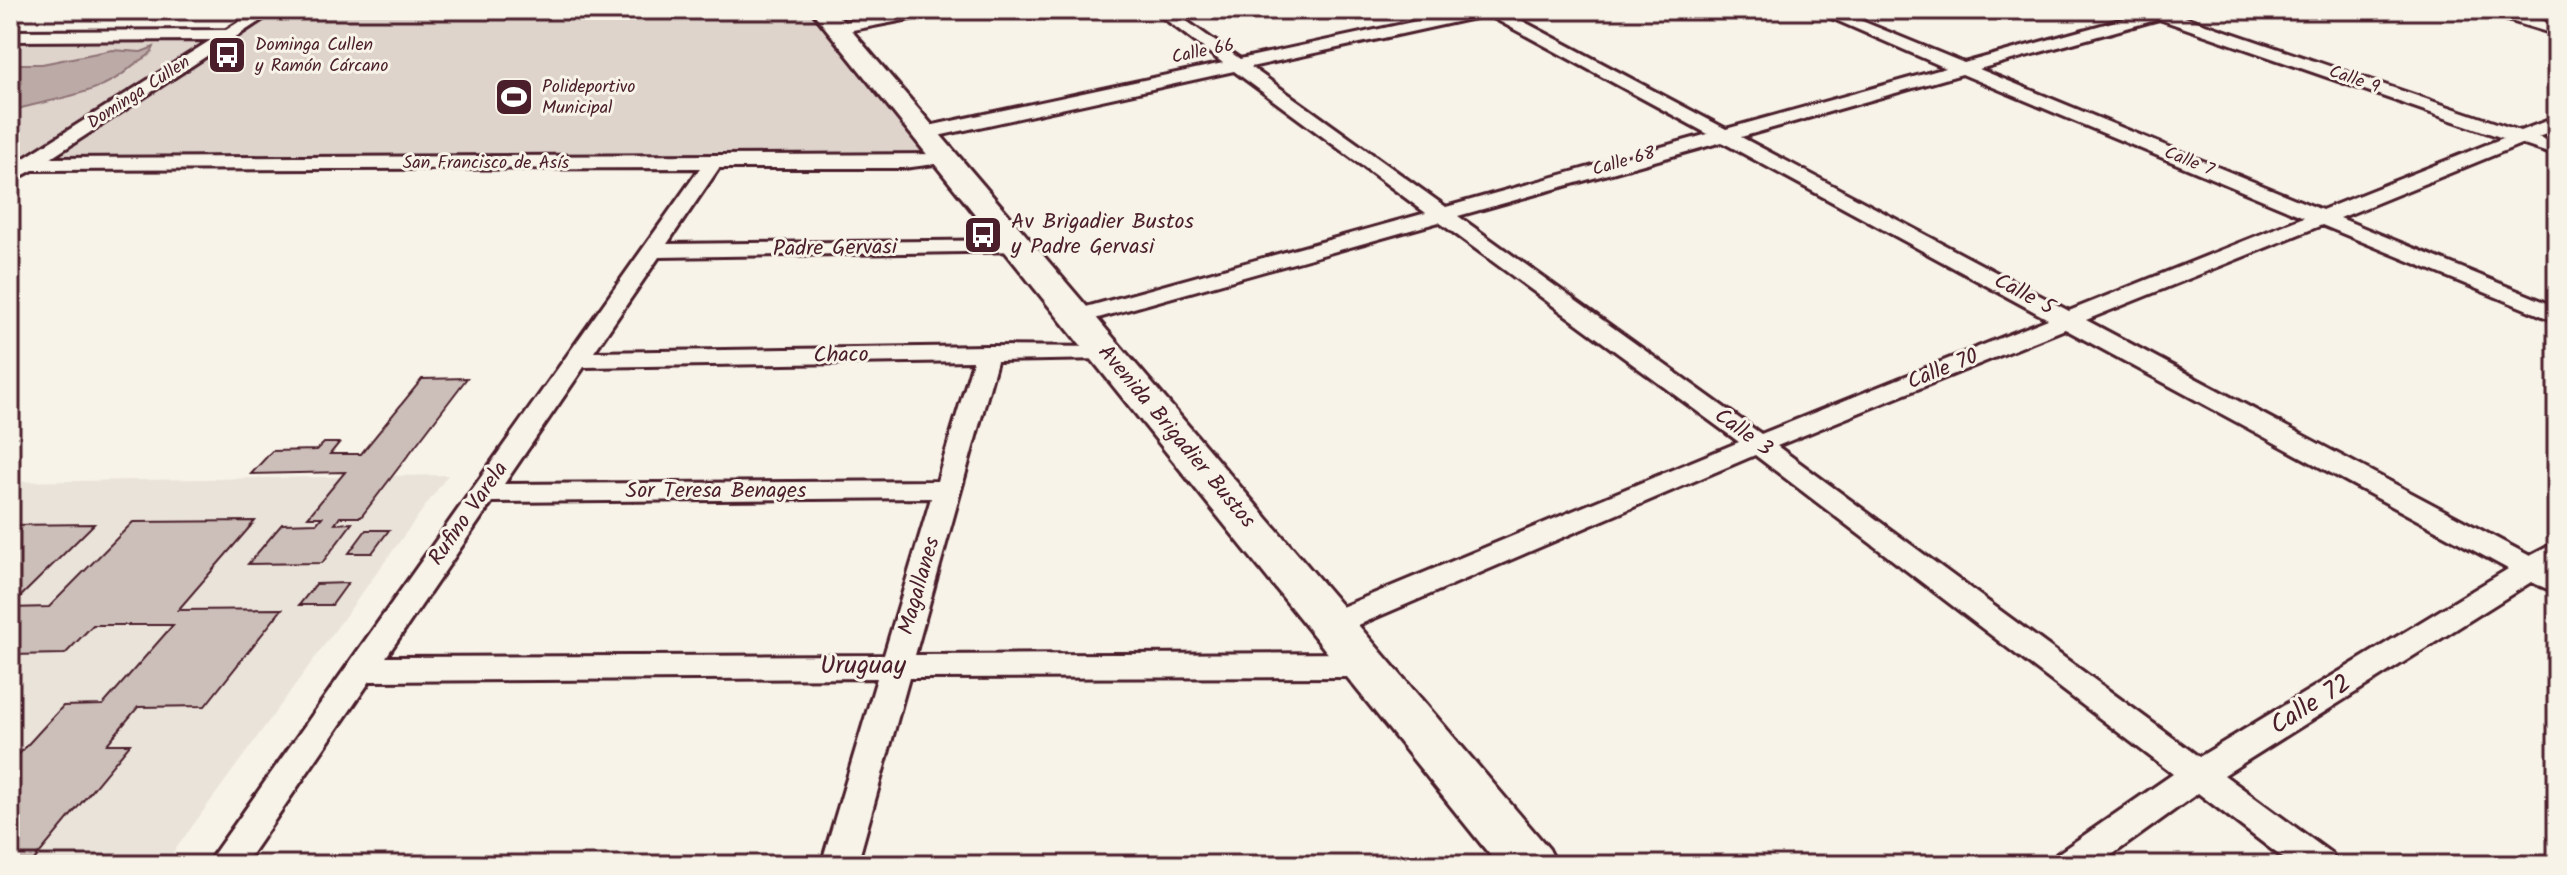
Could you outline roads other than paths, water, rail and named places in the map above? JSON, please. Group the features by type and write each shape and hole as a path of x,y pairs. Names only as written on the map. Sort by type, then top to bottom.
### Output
{"street":[{"name":"Dominga Cullen","path":"10,176 269,10"},
{"path":"830,19 931,10"},
{"name":"Calle 3","path":"1161,10 1758,444 2319,865"},
{"name":"Calle 66","path":"934,146 1236,65 1490,10"},
{"name":"Calle 5","path":"1490,10 2070,319 2548,568"},
{"name":"Calle 7","path":"1821,10 2557,315"},
{"path":"2490,10 2557,30"},
{"name":"Calle 68","path":"1076,317 2161,11"},
{"name":"Calle 9","path":"2161,11 2557,150"},
{"name":"Avenida Brigadier Bustos","path":"830,19 1530,865"},
{"path":"10,36 231,35"},
{"name":"Calle 70","path":"1331,624 1758,444 2557,123"},
{"name":"San Francisco de Asís","path":"29,164 904,162 934,146"},
{"name":"Rufino Varela","path":"224,865 714,162"},
{"name":"Padre Gervasi","path":"652,251 1017,246"},
{"name":"Chaco","path":"576,360 1106,352"},
{"name":"Magallanes","path":"839,865 987,353"},
{"name":"Sor Teresa Benages","path":"484,493 948,489"},
{"name":"Calle 72","path":"2070,865 2197,775 2548,568"},
{"name":"Uruguay","path":"361,669 1364,665"}],"place":[{"name":"Dominga Cullen y Ramón Cárcano","path":"227,55"},
{"name":"Polideportivo Municipal","path":"514,97"},
{"name":"Av Brigadier Bustos y Padre Gervasi","path":"983,235"}]}
